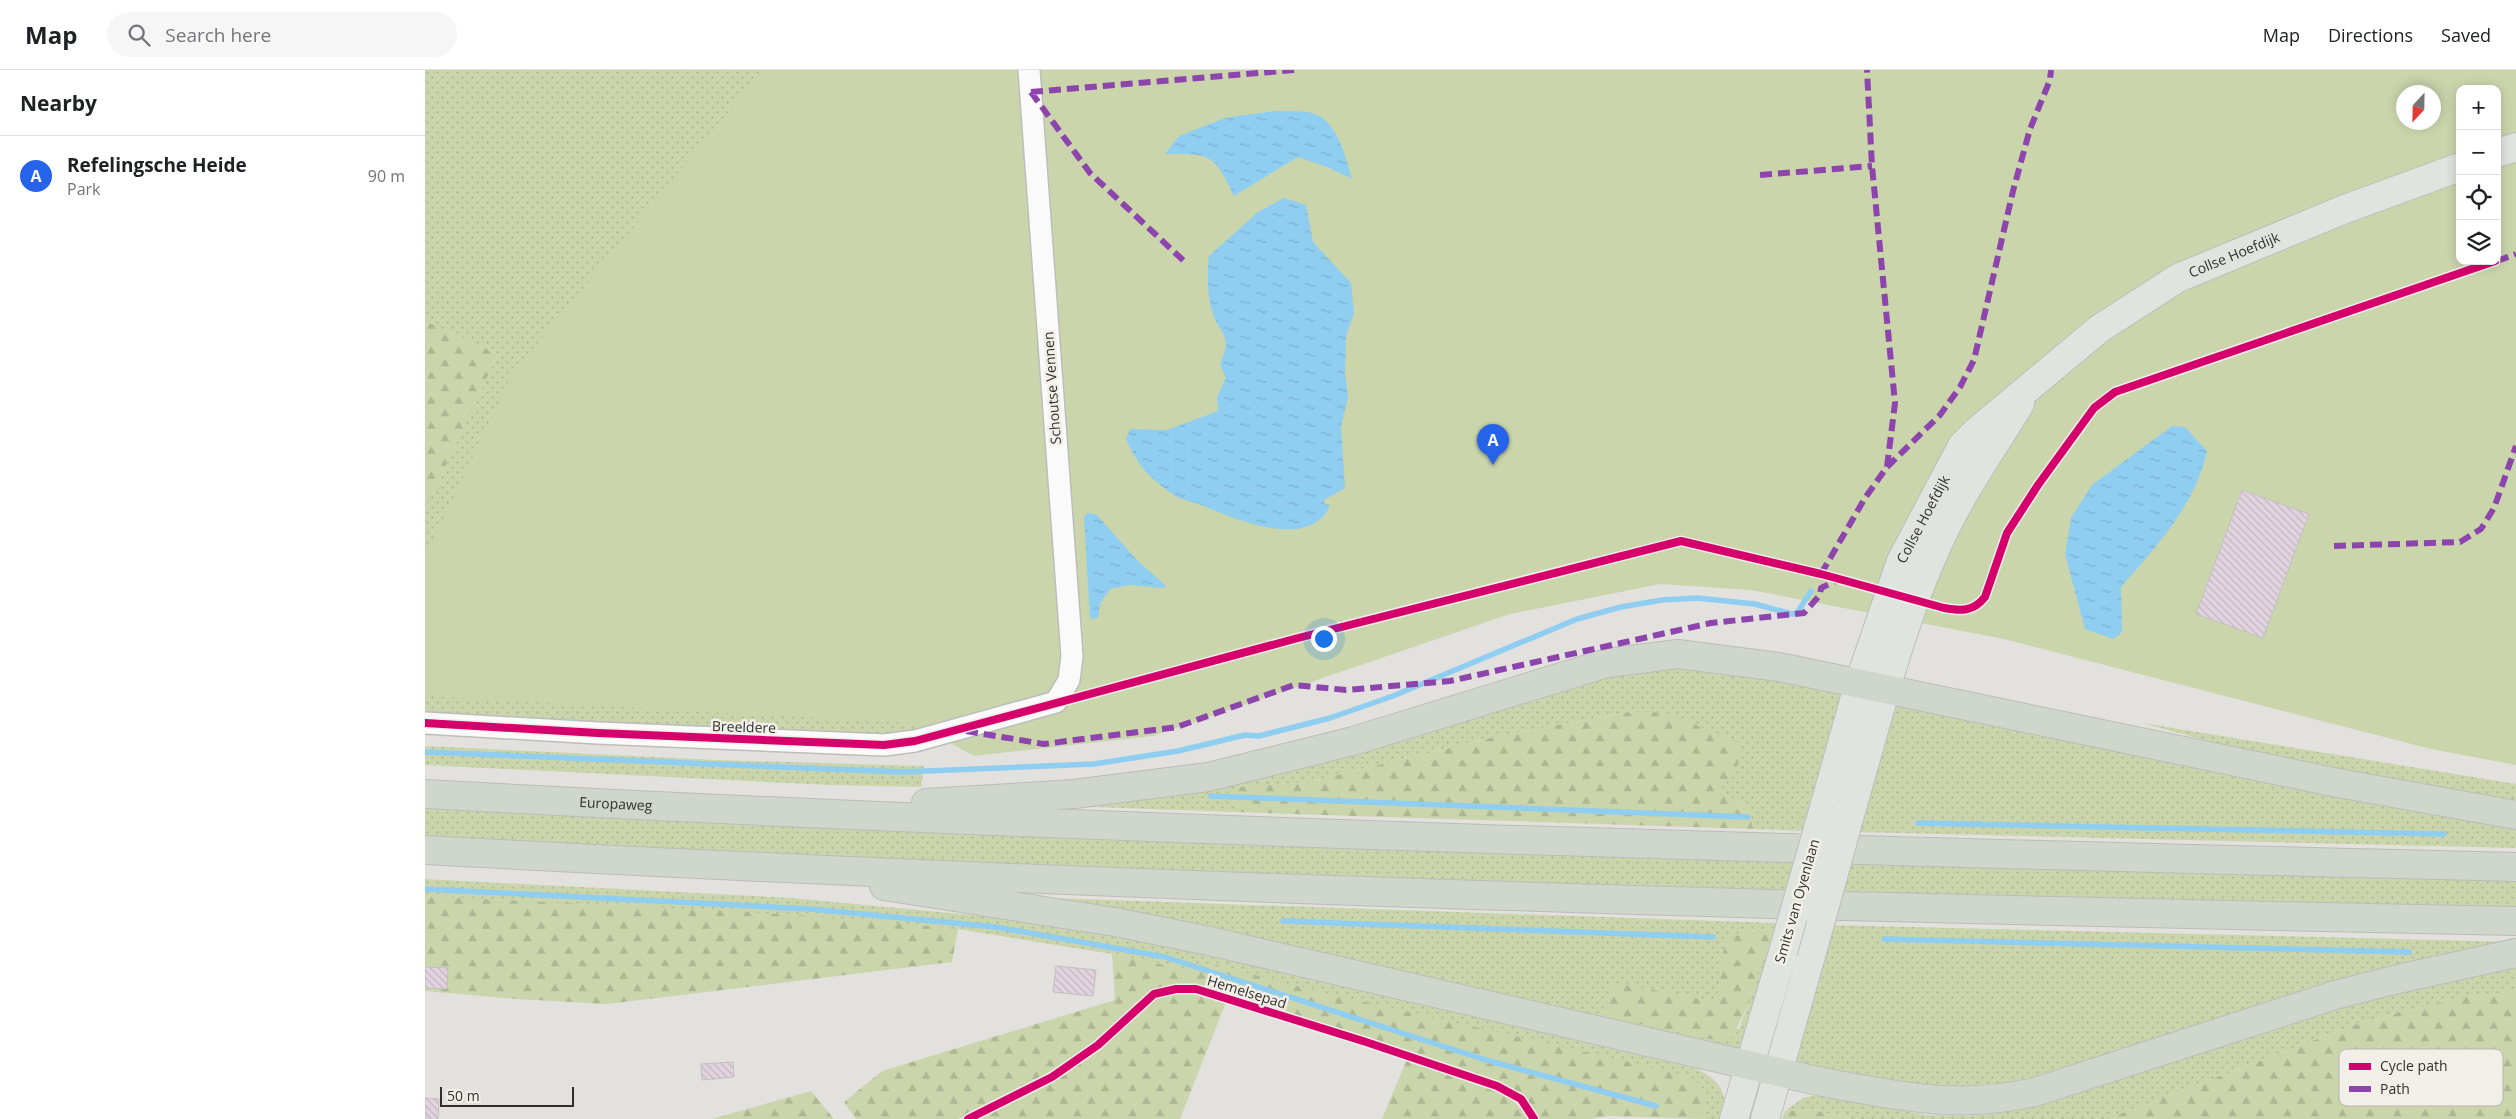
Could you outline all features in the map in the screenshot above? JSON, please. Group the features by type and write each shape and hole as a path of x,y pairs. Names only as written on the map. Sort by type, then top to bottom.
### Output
{"highway":[{"path":"807,813 979,798 1074,794 1208,777 1345,744 1607,663 1678,654 1709,656 1886,688 2338,783 2516,815"},
{"name":"Europaweg","path":"425,794 807,813"},
{"path":"807,813 1531,841 2516,867"},
{"path":"425,850 1510,896 2105,913 2516,921"},
{"path":"767,866 1115,922 1181,935 1750,1064 1778,1072 1907,1098 1945,1102 2004,1100 2065,1084 2335,995 2407,976 2516,953"}],"main road":[{"path":"2501,152 2516,146"},
{"name":"Collse Hoefdijk","path":"1859,684 1901,561 1962,446 2032,383 2099,329 2178,278 2345,209 2456,168"},
{"name":"Collse Hoefdijk","path":"1886,688 1905,628 1949,521 2032,383"},
{"name":"Smits van Oyenlaan","path":"1734,1119 1859,684"},
{"name":"Smits van Oyenlaan","path":"1765,1119 1886,688"}],"street":[{"name":"Schoutse Vennen","path":"1029,70 1072,656 1069,680 1056,702"},
{"name":"Breeldere","path":"425,723 599,733 884,745 915,741 1056,702"}],"green space":[{"path":"425,70 1007,70 1067,654 911,736 425,718 425,510 498,354 425,321"},
{"path":"763,70 2516,70 2516,765 2431,749 2004,639 1751,590 1660,584 1510,614 1153,736 974,756 913,723 425,696 425,557 513,373"},
{"path":"425,321 498,354 425,510"},
{"path":"1671,661 1841,692 1845,697 1818,793 1813,792 1802,831 1752,829 1749,810 1743,804 1726,796 1721,786 1663,712 1624,713 1503,735 1308,782 1236,787 1235,812 1038,805 1479,710"},
{"path":"1890,701 2516,827 2516,848 1857,832"},
{"path":"1663,712 1741,743 1736,774 1721,786 1726,796 1747,807 1751,815 1752,829 1235,812 1235,787 1308,782 1503,735 1624,713"},
{"path":"2142,723 2516,784 2516,805 2267,757"},
{"path":"425,746 716,760 924,766 921,787 829,785 425,765"},
{"path":"425,804 2516,876 2516,912 1426,883 425,840"},
{"path":"425,879 791,898 1003,918 1115,936 1261,966 1694,1068 1710,1077 1720,1087 1725,1101 1725,1119 1704,1119 1706,1103 1217,965 1194,971 1112,954 958,929 895,923 425,896"},
{"path":"425,896 825,917 958,929 952,962 607,1004 517,999 425,991"},
{"path":"991,896 1777,923 1776,928 1749,931 1724,946 1718,998 1708,1000 1612,983 1605,1016 1739,1029 1750,1000 1759,965 1766,961 1768,965 1745,1051"},
{"path":"1829,925 2516,942 2053,1078 1943,1093 1791,1065"},
{"path":"1776,928 1766,961 1759,965 1750,1000 1732,1039 1724,1042 1604,1016 1612,982 1707,1000 1718,998 1724,946 1728,939 1749,931"},
{"path":"1112,954 1194,971 1217,965 1304,988 1689,1076 1700,1085 1705,1094 1704,1119 1608,1116 1591,1119 1539,1119 1524,1099 1500,1082 1189,985 1174,984 1150,991 1100,1040 1074,1058 999,1101 958,1119 856,1119 844,1102 882,1071 1115,1000"},
{"path":"2516,967 2516,991 2465,997 2365,1021 2107,1119 1851,1119 1813,1110 1785,1111 1803,1098 1818,1095 1926,1115 1970,1116 2015,1111 2059,1100 2149,1068 2346,1005"},
{"path":"2516,991 2516,1119 2107,1119 2365,1021 2465,997"},
{"path":"1191,993 1226,1002 1180,1119 978,1119 1068,1071 1094,1054 1151,1002 1169,994"},
{"path":"1407,1059 1457,1074 1491,1087 1506,1095 1519,1106 1529,1119 1382,1119"},
{"path":"811,1091 834,1119 712,1119"},
{"path":"1813,1110 1851,1119 1782,1119 1785,1111"}],"water":[{"path":"1273,111 1312,113 1328,123 1339,140 1352,179 1327,167 1298,157 1234,196 1221,171 1209,159 1202,156 1165,154 1179,136 1225,118"},
{"path":"1284,198 1306,205 1313,242 1351,283 1354,313 1346,336 1345,373 1348,397 1341,427 1345,488 1324,500 1324,503 1330,506 1320,520 1305,527 1288,529 1270,528 1250,523 1179,498 1147,473 1126,439 1130,429 1167,430 1218,411 1217,397 1226,378 1220,364 1226,342 1216,322 1210,300 1209,256 1258,212"},
{"path":"2172,426 2185,427 2207,451 2202,470 2194,489 2173,524 2121,587 2122,632 2113,639 2085,629 2065,554 2071,518 2092,485"},
{"path":"1088,513 1096,514 1137,560 1167,587 1130,585 1110,589 1100,604 1098,618 1090,619 1084,517"}],"building":[{"path":"2242,490 2309,514 2263,638 2196,614"},
{"path":"1056,966 1096,970 1093,996 1053,992"},
{"path":"425,967 448,968 447,989 425,988"},
{"path":"733,1062 734,1077 702,1080 701,1064"},
{"path":"425,1098 439,1099 438,1119 425,1119"}],"waterway":[{"path":"425,752 902,772 1094,764 1178,751 1245,735 1259,736 1330,718 1393,696 1577,619 1621,607 1662,600 1697,598 1755,604 1792,614 1797,613 1811,591"},
{"path":"1211,796 1748,817"},
{"path":"1918,823 2444,834"},
{"path":"425,889 810,909 996,927 1165,957 1486,1060 1656,1106"},
{"path":"1283,921 1713,937"},
{"path":"1884,939 2409,952"}],"marked path":[{"path":"1031,92 1295,70"},
{"path":"1821,574 1865,498 1887,467 1895,403 1872,166 1867,70"},
{"path":"1887,467 1940,415 1960,387 1974,360 2013,191 2030,129 2050,80 2051,70"},
{"path":"1031,92 1090,173 1186,263"},
{"path":"1760,175 1872,166"},
{"path":"2501,260 2516,254"},
{"path":"2334,546 2460,542 2481,529 2494,508 2516,446"},
{"path":"966,731 1044,744 1177,727 1294,685 1346,690 1450,681 1711,623 1804,613 1820,595 1821,588 1840,579"}],"cycle path":[{"path":"425,723 598,733 884,745 915,741 1298,638 1681,541 1821,574 1944,608 1956,610 1971,608 1985,597 2007,533 2038,485 2094,408 2115,392 2483,265"},
{"name":"Hemelsepad","path":"968,1119 1052,1077 1098,1045 1154,994 1176,989 1196,989 1366,1042 1497,1086 1521,1099 1534,1119"}],"place":[{"name":"Refelingsche Heide","path":"1493,465"}]}
